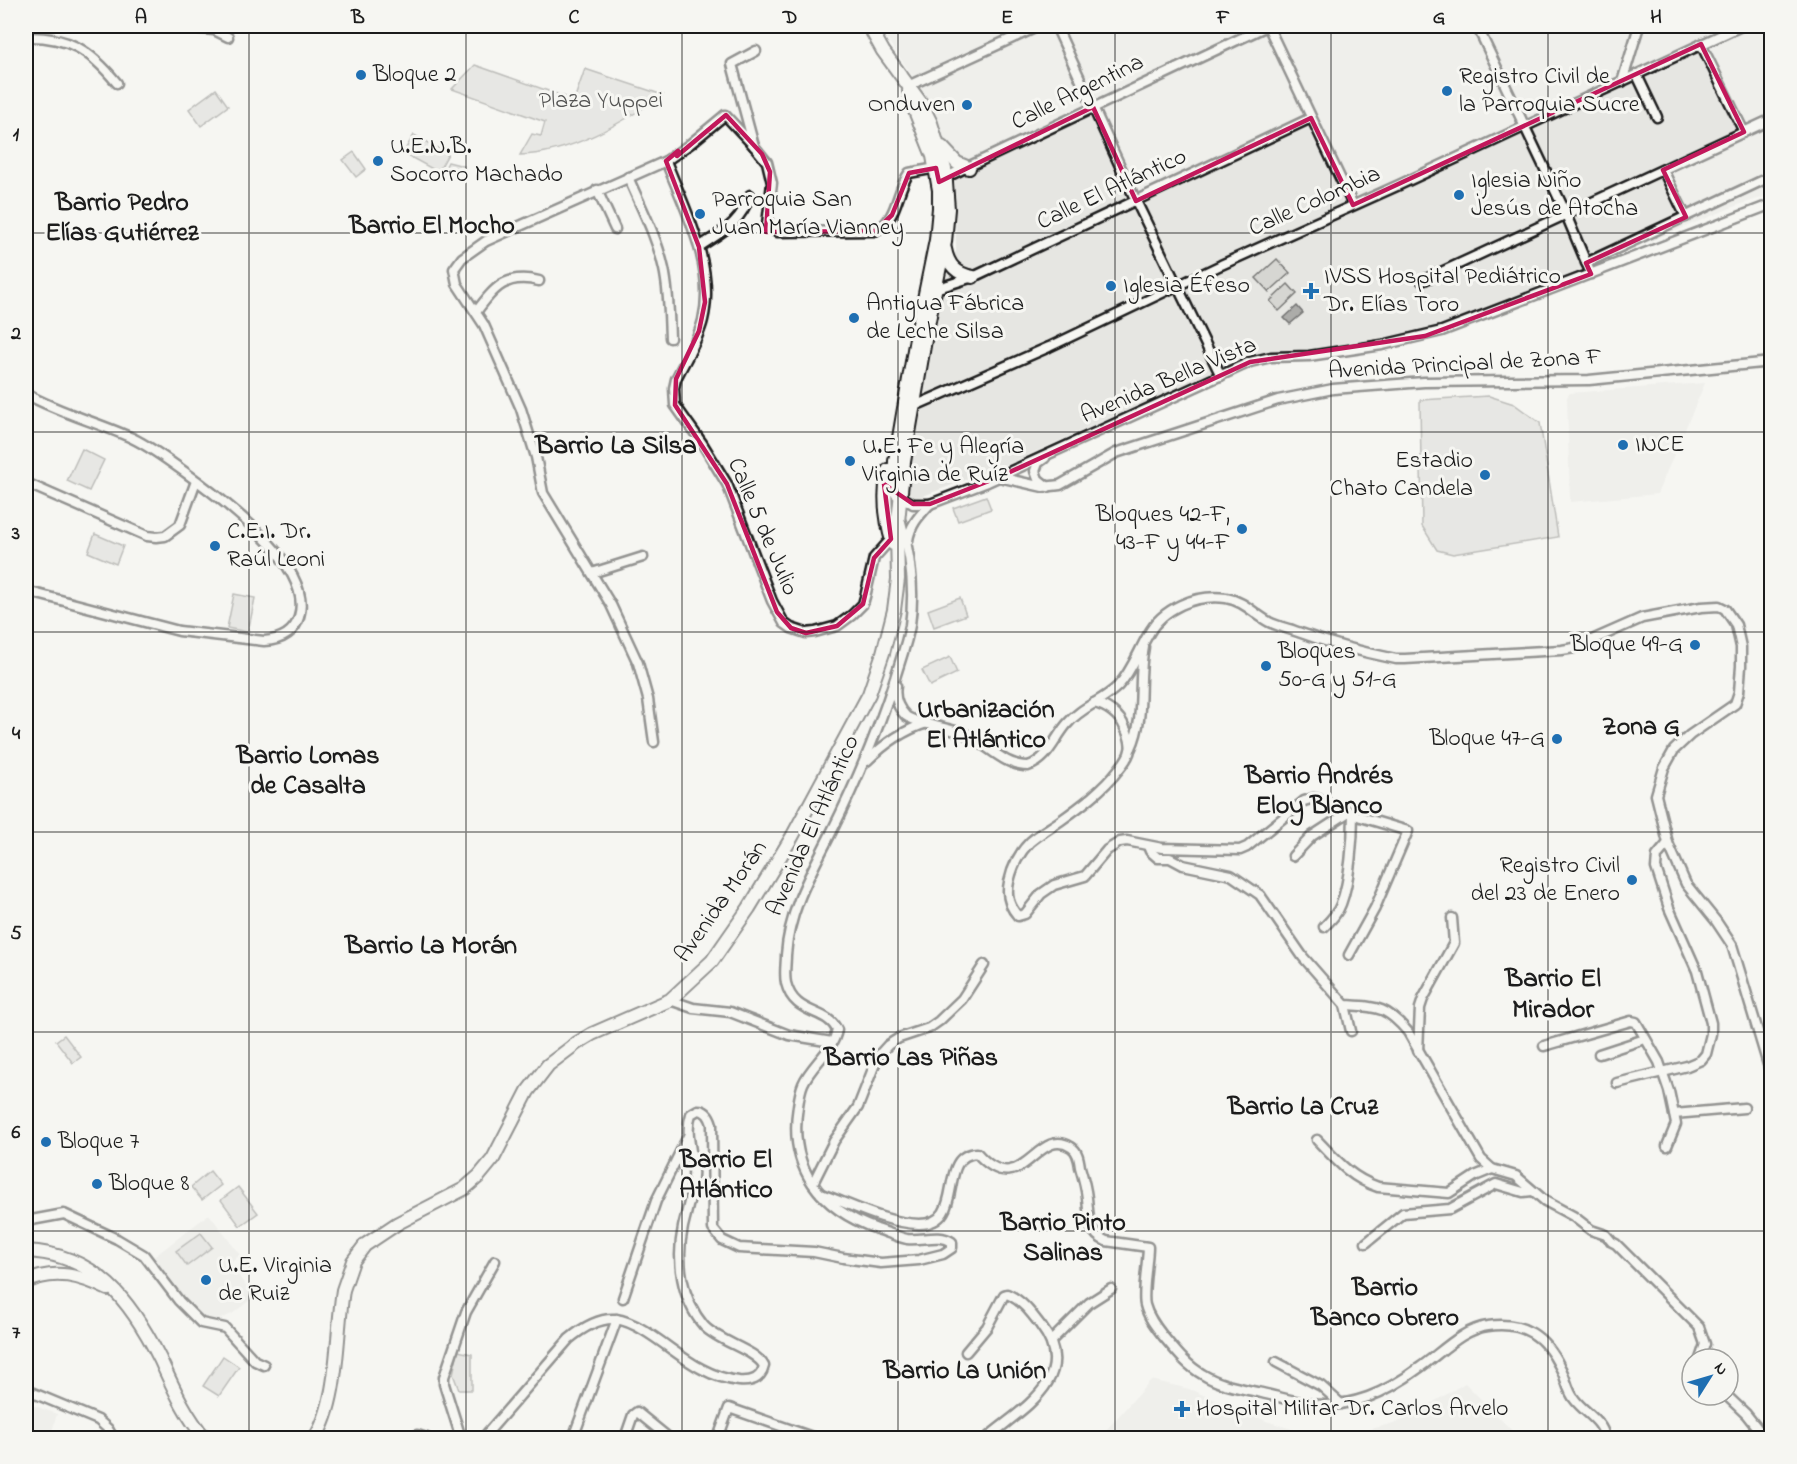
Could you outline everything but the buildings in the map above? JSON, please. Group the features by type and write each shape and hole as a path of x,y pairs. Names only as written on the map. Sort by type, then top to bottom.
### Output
{"main road":[{"path":"869,26 883,51 921,103 937,139 950,157 969,168"},
{"path":"908,86 913,106 940,175"},
{"path":"937,139 942,231 947,259 961,275 972,277"},
{"path":"900,496 908,408 942,231"},
{"path":"931,289 944,246"},
{"path":"900,496 896,492 894,475 901,426 908,408"},
{"name":"Avenida Morán","path":"898,560 885,516 886,479 894,438 901,426"},
{"path":"886,479 888,494 899,516"},
{"name":"Avenida Morán","path":"315,1438 321,1429 328,1406 343,1290 348,1271 358,1253 384,1231 451,1197 472,1183 493,1159 528,1091 556,1058 592,1034 670,1000 712,961 749,908 792,837 851,730 869,693 884,653 897,590 897,532 900,496"},
{"path":"26,1251 53,1254 77,1262 95,1272 115,1292 140,1323 184,1408 205,1438"},
{"path":"26,1282 46,1274 61,1274 84,1278 115,1292"}],"street":[{"path":"171,26 214,30 228,37"},
{"path":"908,86 1039,26"},
{"path":"1056,26 1136,201 1221,376"},
{"path":"1267,26 1353,205"},
{"name":"Calle Argentina","path":"754,146 767,162 770,171 772,183 767,224 771,230 777,232 875,231 892,215 902,184 909,173 940,175 969,168 1093,106 1267,26"},
{"path":"1477,26 1525,126 1591,274"},
{"path":"1622,82 1639,26"},
{"name":"Calle Colombia","path":"908,408 1399,185 1741,26"},
{"path":"26,37 46,37 73,44 97,60 117,82"},
{"path":"1701,44 1744,132"},
{"path":"754,146 732,64 756,51"},
{"path":"1637,75 1658,117"},
{"path":"654,742 648,699 638,663 592,573 543,493 536,457 521,409 487,333 457,284 454,269 462,258 486,241 666,161 724,115 754,146"},
{"name":"Calle El Atlántico","path":"931,289 972,277 1311,118"},
{"path":"1422,281 1772,119"},
{"name":"Calle 5 de Julio","path":"666,161 699,248 704,268 704,311 699,331 676,379 675,405 727,484 772,601 784,623 796,631 815,633 843,622 862,604 874,558 891,539"},
{"path":"1663,170 1686,217"},
{"path":"1586,263 1772,176"},
{"path":"628,177 664,267 668,291 670,338"},
{"path":"597,190 615,229"},
{"path":"699,248 736,221 745,211 750,195"},
{"name":"Avenida Bella Vista","path":"907,545 909,532 914,522 930,504 999,477 1250,362 1271,357 1309,356 1382,345 1440,332 1772,204"},
{"path":"476,312 487,297 504,281 523,278 539,281"},
{"name":"Avenida Principal de Zona F","path":"1048,488 1073,479 1116,453 1278,400 1310,393 1424,382 1589,380 1772,362"},
{"path":"26,394 69,414 132,438 171,462 246,518 277,554 292,576 301,597 301,607 296,625 277,640 236,638 179,631 26,591"},
{"path":"1048,488 1038,479 1035,471 1038,464 1050,453"},
{"path":"999,477 1012,482 1048,488"},
{"path":"26,483 125,527 156,537 165,536 180,525 196,481"},
{"path":"900,496 913,504 930,504"},
{"name":"Avenida El Atlántico","path":"832,1042 837,1030 834,1024 803,1008 790,994 785,981 787,941 802,890 863,765 899,665 909,627 912,577 899,516"},
{"path":"592,573 643,556"},
{"path":"899,665 895,692 901,710 909,718 962,733 1012,764 1028,766 1044,757 1072,718 1110,693 1122,680 1153,627 1167,613 1184,603 1204,598 1235,600 1269,622 1329,644 1395,659 1562,650 1574,648 1642,618 1678,610 1719,606 1730,613 1739,634 1741,655 1739,692 1731,708 1680,743 1664,768 1656,795 1668,843 1686,884 1732,945 1772,1078"},
{"path":"1145,641 1138,734 1124,763 1111,780 1075,810 1030,842 1021,853 1010,878 1007,896 1016,914 1022,916 1047,889 1054,885 1085,876 1113,845 1127,841 1148,846 1195,850 1240,850 1310,798 1322,800 1351,813 1408,831 1375,908 1349,955"},
{"path":"1094,703 1117,715 1126,729 1131,748"},
{"path":"863,765 889,741 928,723"},
{"path":"1293,856 1312,836 1351,813"},
{"path":"1324,927 1338,910 1344,894 1353,842 1351,813"},
{"path":"1617,1083 1640,1079 1701,1060 1706,1054 1712,1029 1697,971 1669,908 1659,877 1657,856 1668,843"},
{"path":"1148,846 1158,858 1170,858 1183,865 1231,875 1252,889 1267,904 1303,957 1345,1005 1351,1031"},
{"path":"1418,1051 1420,1008 1454,943 1452,918"},
{"path":"813,1183 834,1141 858,1107 878,1056 888,1045 899,1038 928,1028 939,1021 962,999 984,965"},
{"path":"483,1438 569,1339 584,1327 605,1320 617,1319 641,1329 702,1370 721,1377 751,1381 758,1377 764,1369 759,1358 704,1326 686,1293 679,1255 693,1180 694,1168 688,1136 691,1114 702,1110 711,1118 713,1229 722,1240 739,1248 814,1252 881,1263 919,1260 943,1254 952,1248 952,1242 944,1238 906,1239 870,1227 834,1208 813,1183 798,1149 797,1115 803,1085 832,1042 789,1035 730,1012 683,1006 670,1000"},
{"path":"1345,1005 1372,1007 1389,1012 1408,1032 1481,1160 1492,1169 1516,1176 1545,1201 1574,1216 1591,1230 1606,1234 1651,1281 1689,1315 1699,1328 1704,1339 1704,1347"},
{"path":"1544,1046 1631,1021 1636,1022 1663,1072 1674,1114 1676,1124 1668,1146"},
{"path":"1599,1054 1645,1039"},
{"path":"1674,1114 1744,1108"},
{"path":"623,1298 656,1201 688,1136"},
{"path":"1317,1140 1349,1173 1378,1187 1449,1193 1475,1176 1492,1169"},
{"path":"821,1194 894,1220 924,1223 934,1220 944,1211 949,1202 953,1172 957,1162 964,1156 977,1153 987,1165 1000,1171 1022,1165 1052,1143 1068,1145 1076,1150 1092,1230 1100,1239 1112,1243 1148,1247 1144,1299 1146,1310 1156,1327 1187,1363 1210,1379 1227,1386 1296,1403 1327,1406 1341,1404 1367,1397 1395,1385 1462,1336 1479,1328 1489,1326 1526,1328 1549,1349 1575,1401 1594,1418 1604,1431 1605,1438"},
{"path":"1366,1243 1403,1213 1450,1209 1496,1184 1523,1192 1532,1191"},
{"path":"26,1221 64,1214 117,1239 144,1255 179,1301 201,1323 225,1328 249,1356 264,1365"},
{"path":"461,1438 444,1384 444,1377 466,1312 495,1261"},
{"path":"1051,1341 1089,1303 1111,1289"},
{"path":"966,1352 987,1327 1004,1295 1011,1295 1033,1315 1051,1341 1054,1357 1049,1382 1038,1397 987,1438"},
{"path":"575,1438 617,1319"},
{"path":"1276,1362 1321,1386 1341,1404"},
{"path":"26,1390 98,1420 108,1429 113,1438"},
{"path":"1739,1407 1765,1438"},
{"path":"718,1438 729,1408 815,1438"},
{"path":"625,1438 634,1413 639,1413 669,1438"},
{"path":"417,1435 427,1438"}],"highlighted area":[{"path":"1701,44 1744,132 1663,170 1686,217 1586,263 1591,274 1425,336 1250,362 999,477 930,504 913,504 884,484 891,539 874,558 863,604 837,626 806,633 791,628 777,612 727,484 675,405 676,379 699,331 705,302 699,247 666,161 678,151 677,156 726,115 762,154 770,172 766,232 875,231 892,215 909,173 936,168 939,182 1093,107 1136,201 1311,118 1353,205"}],"shaded area":[{"path":"878,26 1771,26 1771,195 1738,205 1540,287 1427,330 1338,347 1245,357 1013,462 915,499 910,496 908,490 913,435 938,302 956,251 955,186 947,146 925,98"},
{"path":"1297,306 1303,313 1290,324 1284,318"},
{"name":"INCE","path":"1705,383 1657,494 1570,502 1567,397 1570,393"},
{"name":"U.E. Virginia de Ruiz","path":"209,1214 240,1255 229,1263 254,1297 232,1314 217,1320 199,1317 154,1257"},
{"name":"Hospital Militar Dr. Carlos Arvelo","path":"1151,1380 1189,1389 1266,1421 1320,1438 1099,1438"},
{"name":"Hospital Militar Dr. Carlos Arvelo","path":"1465,1383 1519,1438 1325,1438 1354,1434 1404,1420"},
{"path":"26,1403 57,1414 50,1438 26,1438"}],"green space":[{"name":"Plaza Yuppei","path":"475,65 574,100 585,69 663,95 613,126 576,143 558,149 520,155 532,134 541,136 545,122 452,89"},
{"path":"216,89 228,106 201,126 189,109"},
{"path":"414,135 448,154 438,172 403,153"},
{"path":"354,152 366,169 356,177 343,160"},
{"path":"448,162 464,166 463,173 444,170"},
{"path":"1277,259 1290,273 1269,292 1256,278"},
{"path":"1288,284 1297,294 1279,311 1270,301"},
{"name":"Estadio Chato Candela","path":"1489,396 1514,404 1540,423 1558,537 1453,554 1437,550 1422,526 1420,400"},
{"path":"82,449 104,460 89,491 67,481"},
{"path":"986,496 991,509 958,521 953,508"},
{"path":"95,534 123,546 116,564 88,552"},
{"path":"234,594 255,598 248,632 227,628"},
{"path":"960,598 966,615 934,627 928,610"},
{"path":"950,657 957,673 930,686 922,670"},
{"path":"64,1035 81,1057 73,1063 56,1041"},
{"path":"210,1171 221,1185 202,1200 191,1187"},
{"path":"238,1187 258,1213 240,1226 221,1200"},
{"path":"201,1233 212,1247 187,1266 176,1251"},
{"path":"458,1351 472,1354 472,1390 459,1390 453,1374"},
{"path":"223,1356 239,1367 219,1396 203,1386"}],"tunnel":[{"path":"1757,1438 1772,1418"}],"place":[{"name":"Bloque 2","path":"361,75"},
{"name":"Registro Civil de la Parroquia Sucre","path":"1447,91"},
{"name":"Onduven","path":"967,105"},
{"name":"U.E.N.B. Socorro Machado","path":"378,161"},
{"name":"Iglesia Niño Jesús de Atocha","path":"1459,195"},
{"name":"Parroquia San Juan María Vianney","path":"700,214"},
{"name":"Iglesia Éfeso","path":"1111,286"},
{"name":"IVSS Hospital Pediátrico Dr. Elías Toro","path":"1311,291"},
{"name":"Antigua Fábrica de Leche Silsa","path":"854,318"},
{"name":"INCE","path":"1623,445"},
{"name":"U.E. Fe y Alegría Virginia de Ruíz","path":"850,461"},
{"name":"Estadio Chato Candela","path":"1485,475"},
{"name":"Bloques 42-F, 43-F y 44-F","path":"1242,529"},
{"name":"C.E.I. Dr. Raúl Leoni","path":"215,546"},
{"name":"Bloque 49-G","path":"1695,645"},
{"name":"Bloques 50-G y 51-G","path":"1266,666"},
{"name":"Bloque 47-G","path":"1557,739"},
{"name":"Registro Civil del 23 de Enero","path":"1632,880"},
{"name":"Bloque 7","path":"46,1142"},
{"name":"Bloque 8","path":"97,1184"},
{"name":"U.E. Virginia de Ruiz","path":"206,1280"},
{"name":"Hospital Militar Dr. Carlos Arvelo","path":"1182,1409"}],"district":[{"name":"Barrio Pedro Elías Gutiérrez","path":"122,218"},
{"name":"Barrio El Mocho","path":"432,227"},
{"name":"Barrio La Silsa","path":"616,446"},
{"name":"Urbanización El Atlántico","path":"986,726"},
{"name":"Zona G","path":"1641,728"},
{"name":"Barrio Lomas de Casalta","path":"308,772"},
{"name":"Barrio Andrés Eloy Blanco","path":"1319,792"},
{"name":"Barrio La Morán","path":"431,946"},
{"name":"Barrio El Mirador","path":"1553,994"},
{"name":"Barrio Las Piñas","path":"911,1059"},
{"name":"Barrio La Cruz","path":"1303,1108"},
{"name":"Barrio El Atlántico","path":"726,1176"},
{"name":"Barrio Pinto Salinas","path":"1063,1239"},
{"name":"Barrio Banco Obrero","path":"1385,1304"},
{"name":"Barrio La Unión","path":"965,1372"}]}
